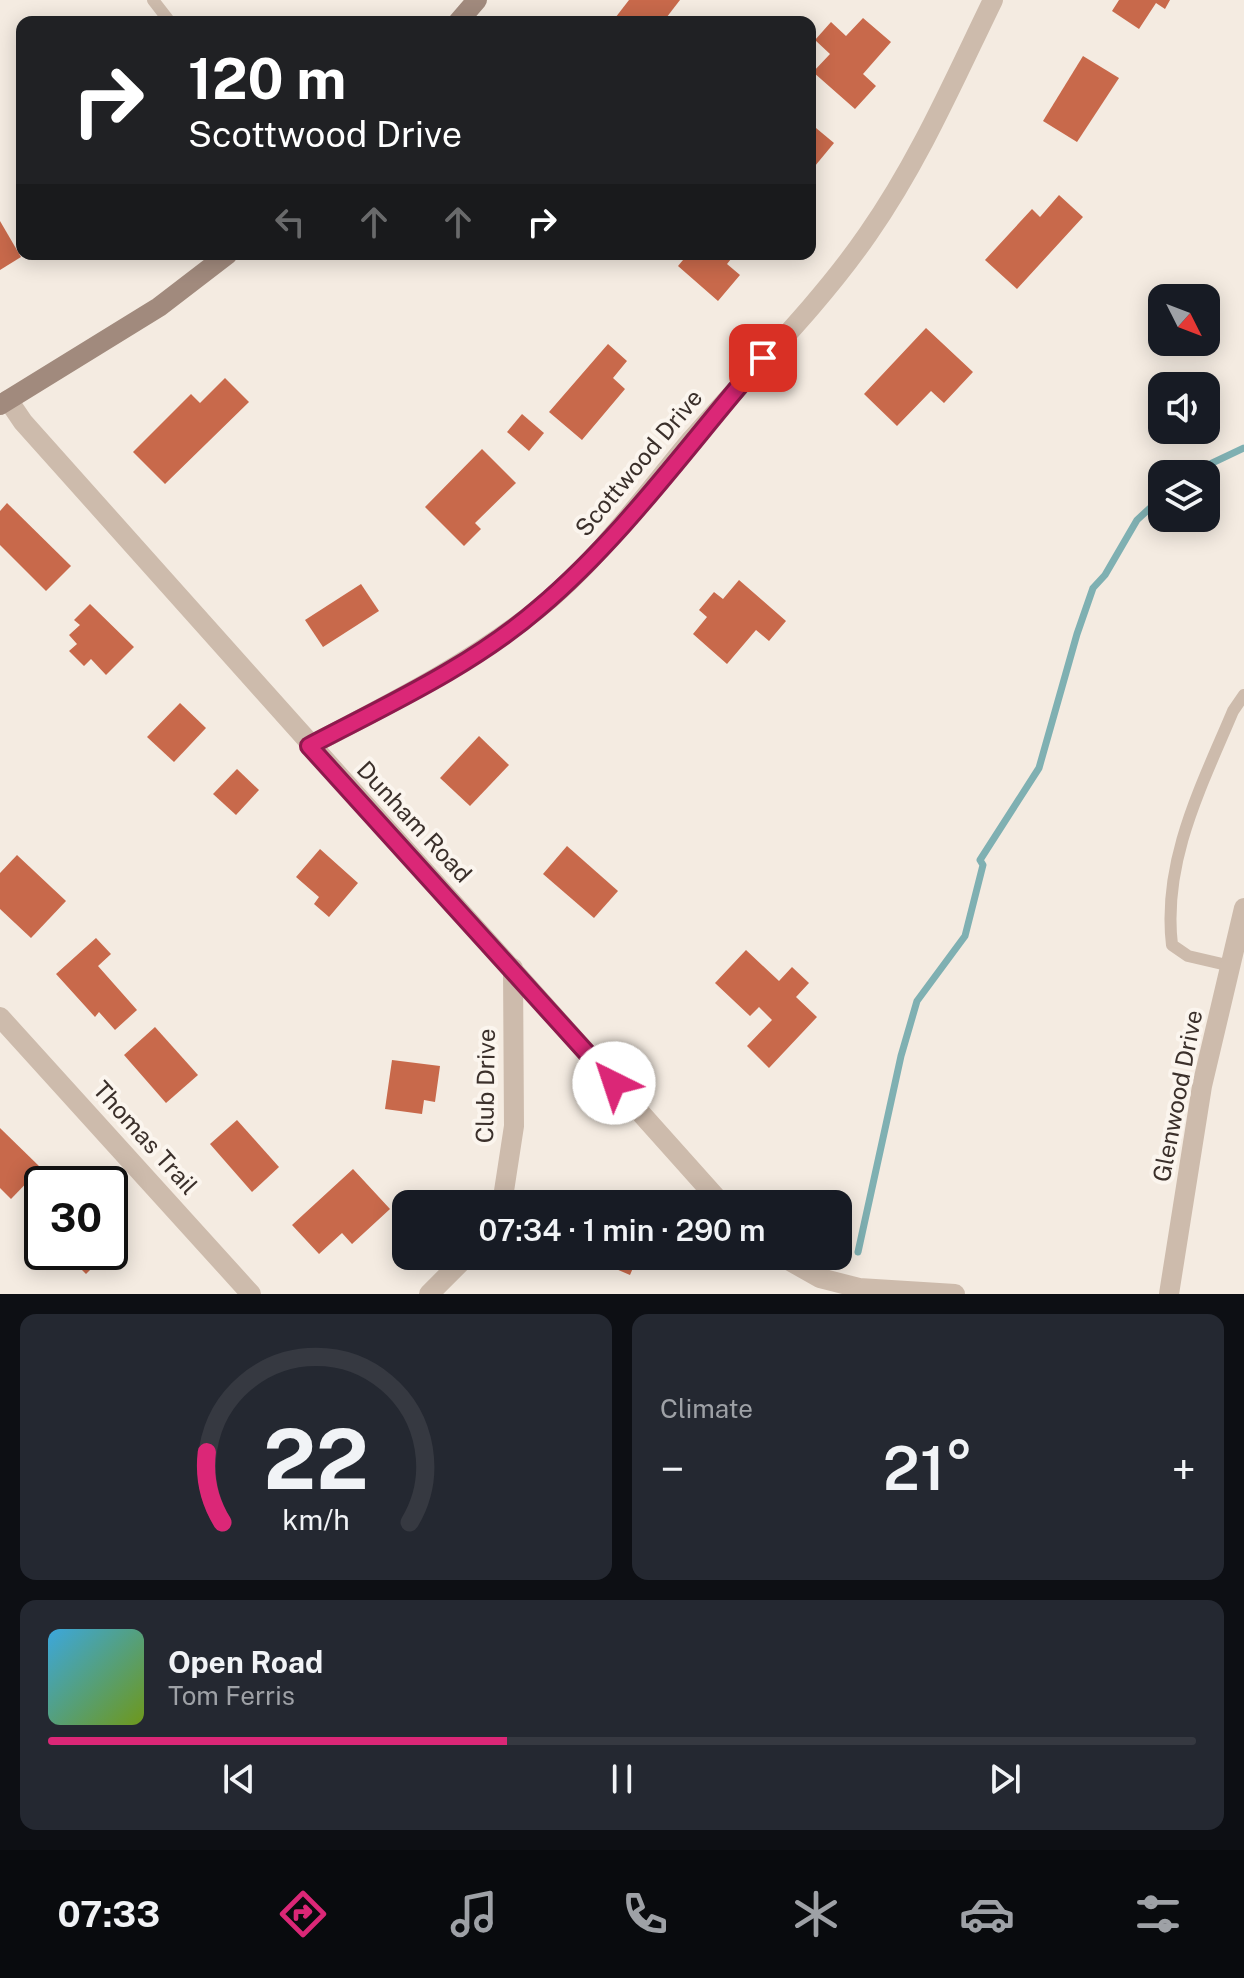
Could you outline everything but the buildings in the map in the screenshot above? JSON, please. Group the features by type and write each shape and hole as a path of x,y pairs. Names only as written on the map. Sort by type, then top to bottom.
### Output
{"main road":[{"path":"463,16 477,0"},
{"path":"4,402 159,307 220,260"}],"street":[{"name":"Scottwood Drive","path":"309,746 481,650 537,610 591,561 700,430 818,300 867,235 911,168 993,0"},
{"name":"Dunham Road","path":"4,402 710,1190"},
{"name":"Glenwood Drive","path":"1169,1294 1202,1086 1244,908"},
{"name":"Club Drive","path":"504,1190 514,1126 513,968"},
{"name":"Thomas Trail","path":"0,1017 251,1294"},
{"path":"429,1294 453,1270"},
{"path":"806,1270 820,1278 859,1288 955,1294"}],"lane":[{"path":"153,0 165,16"},
{"path":"1231,966 1188,956 1172,945 1169,919 1182,833 1233,711 1244,695"}],"waterway":[{"path":"1219,460 1244,448"},
{"path":"858,1252 901,1056 917,1001 965,936 983,865 980,860 1039,768 1093,588 1105,575 1137,520 1148,510"}],"route":[{"path":"614,1083 309,746 415,690 481,650 537,610 591,561 763,358"}]}
